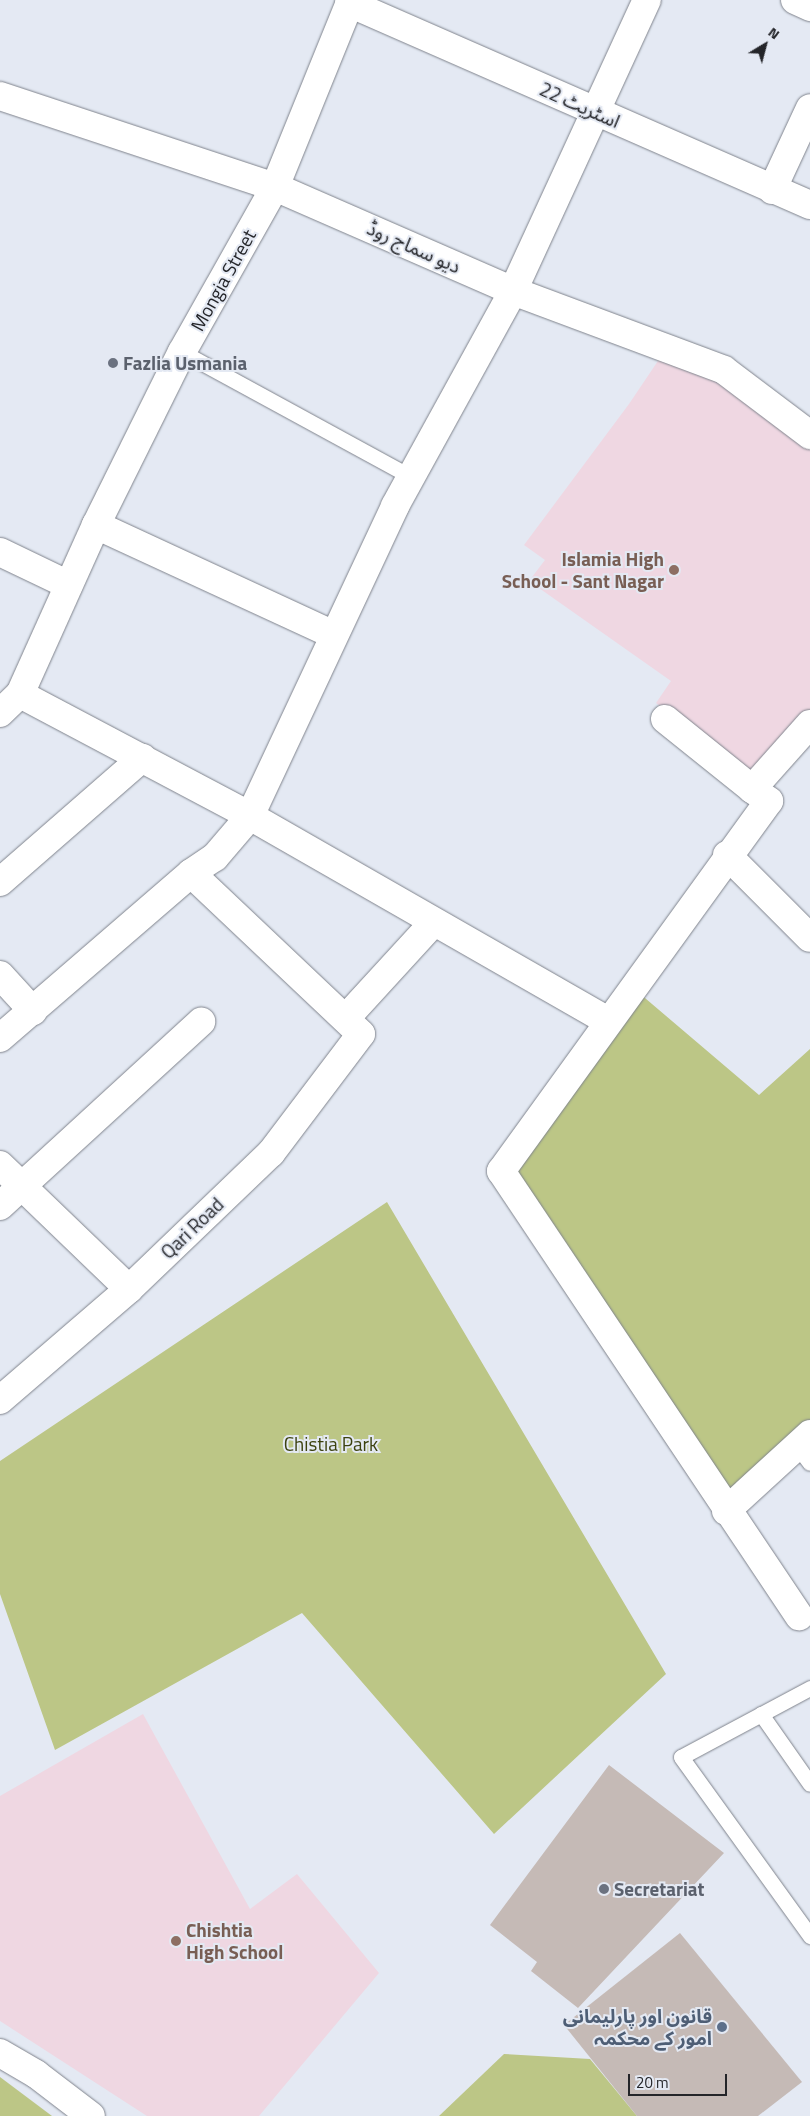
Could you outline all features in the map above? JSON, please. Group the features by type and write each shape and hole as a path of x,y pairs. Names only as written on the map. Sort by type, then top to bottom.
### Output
{"street":[{"path":"0,1038 191,873 215,857 250,816 334,635 411,477 513,291 648,0"},
{"path":"795,0 810,7"},
{"name":"اسٹریٹ 22","path":"347,1 772,190 810,205"},
{"name":"Mongia Street","path":"0,712 20,694 96,525 182,352 275,187 347,1"},
{"name":"دیو سماج روڈ","path":"0,96 275,187 513,291 724,370 810,435"},
{"path":"772,190 810,108"},
{"path":"96,525 334,635"},
{"path":"0,552 69,585"},
{"path":"20,694 250,816 608,1022"},
{"path":"665,718 769,801 727,855 501,1171 726,1510 799,1616"},
{"path":"752,788 810,724"},
{"path":"0,882 142,758"},
{"path":"727,855 810,938"},
{"path":"191,873 353,1026"},
{"name":"Qari Road","path":"0,1400 129,1289 271,1152 353,1026 434,922"},
{"path":"0,976 33,1010"},
{"path":"0,1206 202,1022"},
{"path":"0,1165 129,1289"},
{"path":"726,1510 806,1448"},
{"path":"0,2053 36,2074 91,2116"}],"lane":[{"path":"182,352 411,477"},
{"path":"810,1688 680,1757 810,1936"},
{"path":"761,1714 810,1784"}],"shaded area":[{"name":"Islamia High School - Sant Nagar","path":"666,349 810,435 810,724 758,782 656,703 671,681 529,581 545,560 524,545 629,404"},
{"name":"Chishtia High School","path":"143,1714 250,1909 297,1874 379,1973 259,2116 147,2116 0,2021 0,1796"}],"green space":[{"path":"632,987 759,1095 810,1049 810,1434 726,1511 501,1171"},
{"name":"Chistia Park","path":"387,1202 666,1674 494,1834 302,1613 55,1750 0,1594 0,1461"},
{"path":"504,2054 590,2059 637,2116 439,2116"},
{"path":"0,2077 52,2116 0,2116"}],"building":[{"name":"Secretariat","path":"609,1765 724,1853 578,2008 531,1971 537,1962 490,1925"},
{"name":"قانون اور پارلیمانی امور کے محکمہ","path":"680,1933 802,2082 758,2116 637,2116 564,2025"}],"place":[{"name":"Fazlia Usmania","path":"113,363"},
{"name":"Islamia High School - Sant Nagar","path":"674,570"},
{"name":"Secretariat","path":"604,1889"},
{"name":"Chishtia High School","path":"176,1941"},
{"name":"قانون اور پارلیمانی امور کے محکمہ","path":"722,2027"}]}
